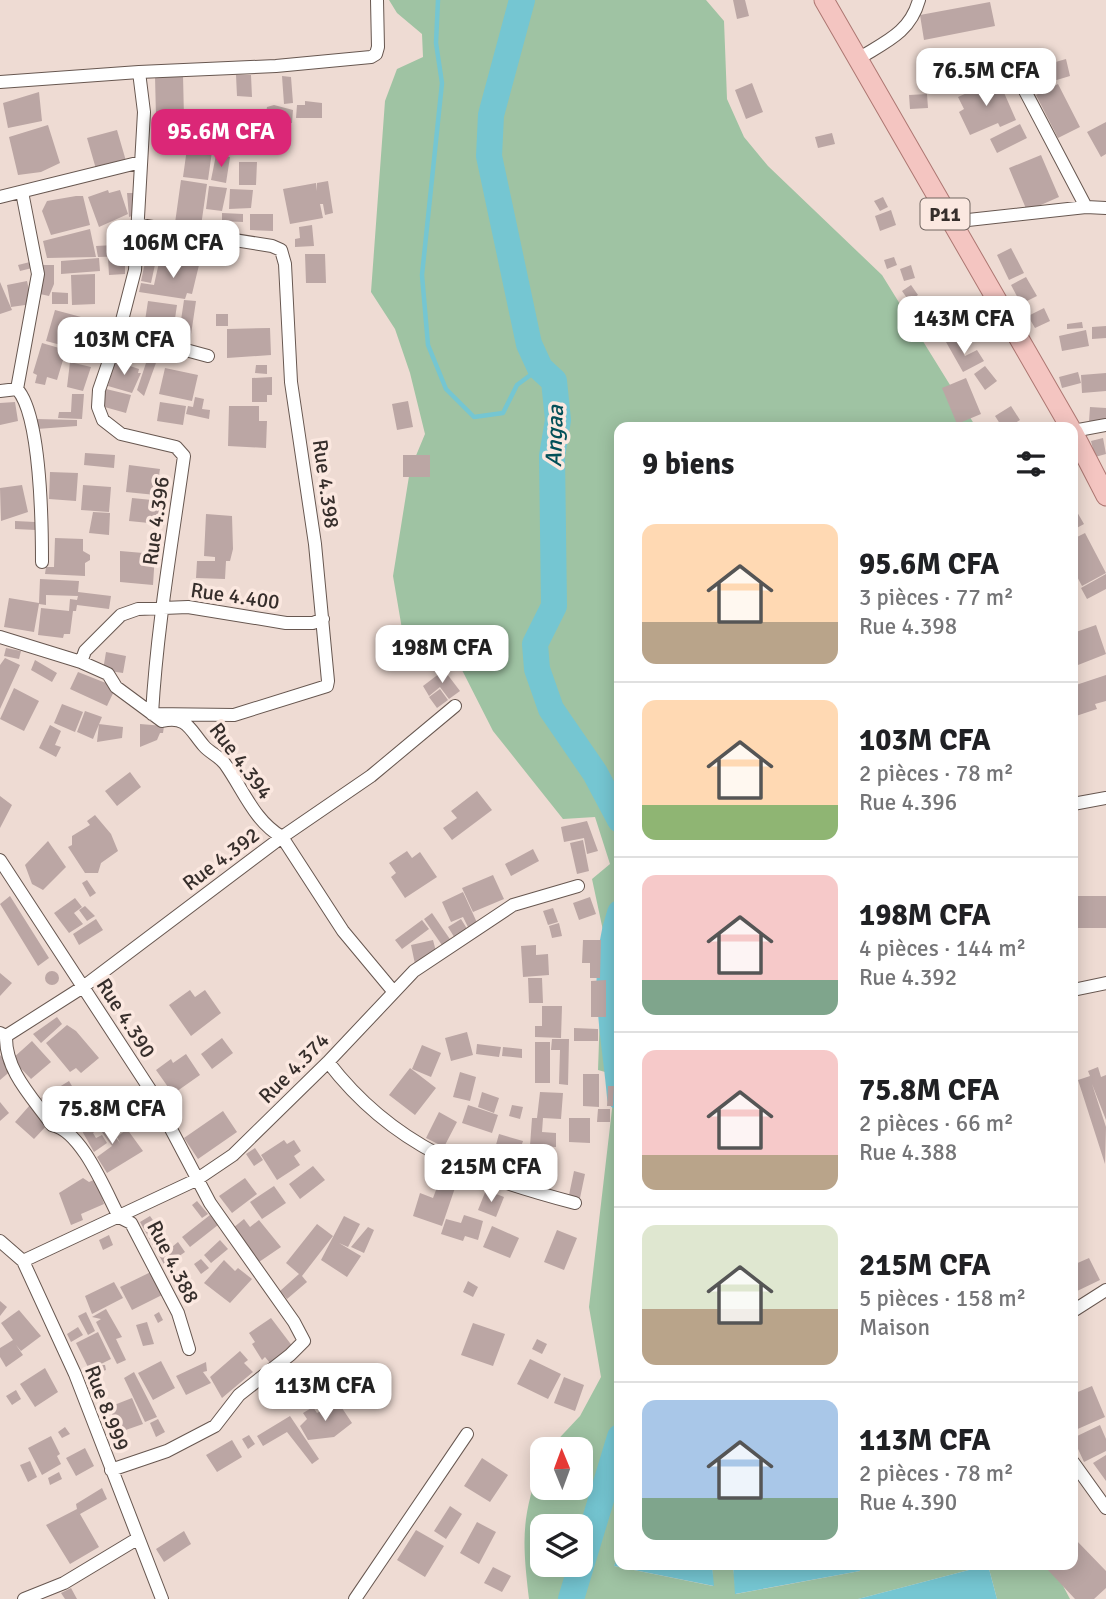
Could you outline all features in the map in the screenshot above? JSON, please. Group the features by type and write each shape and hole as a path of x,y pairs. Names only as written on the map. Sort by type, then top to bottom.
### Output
{"main road":[{"name":"P11","path":"824,0 1064,422"},
{"name":"P11","path":"1078,446 1106,496"}],"street":[{"path":"0,82 276,66 371,57 376,54 378,47 377,0"},
{"path":"858,60 914,20 919,0"},
{"path":"1014,70 1086,207"},
{"name":"Rue 4.396","path":"139,72 144,112 140,225 135,270 119,332 99,390 98,407 103,420 121,434 176,447 184,456 162,610 152,714"},
{"path":"0,197 141,162"},
{"path":"17,389 38,274 22,192"},
{"path":"950,222 1086,207 1106,208"},
{"name":"Rue 4.398","path":"140,225 272,246 281,250 285,264 291,382 304,461 323,619 327,686 234,715 152,714"},
{"path":"119,332 208,356"},
{"path":"0,391 17,389"},
{"path":"17,389 28,408 35,451 42,519 42,562"},
{"path":"1078,435 1106,425"},
{"name":"Rue 4.400","path":"81,662 85,651 121,615 138,609 188,607 286,623 313,623 323,619"},
{"name":"Rue 4.394","path":"0,637 81,662 108,674 116,687 162,721 173,718 189,724 200,741 225,764 270,830 282,837 343,931 393,991"},
{"name":"Rue 4.392","path":"3,1035 83,988 282,837 371,776 455,706"},
{"path":"1078,803 1106,798"},
{"name":"Rue 4.390","path":"0,860 151,1091 196,1180 294,1322 304,1341 239,1395 215,1426 167,1451 111,1470"},
{"name":"Rue 4.374","path":"23,1261 196,1180 233,1155 328,1062 393,991 431,958 496,914 531,899 578,886"},
{"path":"1078,989 1106,983"},
{"name":"Rue 4.388","path":"3,1035 5,1053 14,1071 52,1125 75,1136 119,1217 131,1223 178,1313 189,1349"},
{"path":"328,1062 363,1103 436,1154 498,1182 575,1203"},
{"name":"Rue 8.999","path":"0,1241 23,1261 75,1374 162,1599"},
{"path":"1078,1308 1106,1290"},
{"path":"355,1599 441,1468 467,1434"},
{"path":"1078,1469 1106,1508"},
{"path":"24,1599 64,1583 137,1539"}],"green space":[{"path":"389,0 706,0 724,21 727,99 744,137 768,166 882,275 973,422 614,422 614,1074 598,1070 600,1013 608,954 592,879 610,864 595,817 563,819 493,731 462,670 423,665 403,635 393,576 410,470 425,434 410,373 395,329 371,292 385,101 397,69 423,57 422,34 397,13"},
{"path":"614,1092 614,1570 634,1570 713,1586 712,1570 734,1570 736,1594 860,1570 969,1570 858,1599 529,1599 524,1544 530,1498 593,1500 593,1437 560,1437 580,1416 601,1377 589,1307"},
{"path":"989,1570 1055,1570 1070,1599 997,1599"}],"water":[{"path":"634,1570 712,1570 714,1586"},
{"path":"733,1570 860,1570 860,1571 735,1594"},
{"path":"969,1570 989,1570 997,1599 858,1599"}],"building":[{"path":"733,0 745,0 749,16 737,19"},
{"path":"990,2 995,26 924,40 920,15"},
{"path":"1066,59 1070,76 1050,82 1045,65"},
{"path":"183,75 184,118 156,117 155,76"},
{"path":"236,75 251,75 252,97 237,96"},
{"path":"282,76 291,77 293,103 284,104"},
{"path":"998,79 1016,120 1000,127 998,123 970,135 959,112 964,109 958,97"},
{"path":"752,83 763,112 746,119 735,90"},
{"path":"1058,84 1080,127 1058,138 1036,95"},
{"path":"39,92 42,121 8,128 3,103"},
{"path":"927,94 928,108 910,109 909,95"},
{"path":"305,101 322,103 322,118 296,118 297,105 305,105"},
{"path":"274,105 293,110 292,123 265,120 267,107"},
{"path":"1106,122 1106,154 1101,157 1087,132"},
{"path":"1020,124 1027,138 997,153 990,139"},
{"path":"48,125 60,163 41,172 18,175 9,137"},
{"path":"117,130 126,161 96,169 87,138"},
{"path":"241,131 260,132 260,152 240,151"},
{"path":"832,133 835,144 818,148 815,137"},
{"path":"189,134 214,137 208,180 183,177"},
{"path":"216,155 230,157 226,183 211,180"},
{"path":"1041,155 1059,197 1027,211 1009,168"},
{"path":"239,162 257,162 256,185 239,185"},
{"path":"181,180 207,184 201,226 175,223"},
{"path":"328,181 333,213 325,215 323,204 320,204 323,218 290,224 283,189 316,183 317,191 317,183"},
{"path":"209,186 227,188 222,211 206,209"},
{"path":"230,189 253,190 251,208 229,209"},
{"path":"108,190 109,193 120,190 128,214 99,227 88,197"},
{"path":"127,193 136,193 135,215 129,217"},
{"path":"83,196 90,225 51,235 42,211 47,201"},
{"path":"883,197 888,207 880,211 874,201"},
{"path":"891,210 896,225 880,231 875,216"},
{"path":"222,213 243,214 243,222 222,221"},
{"path":"250,214 273,214 273,231 250,230"},
{"path":"312,225 314,246 295,247 295,239 300,238 299,227"},
{"path":"90,229 96,257 47,258 43,241"},
{"path":"152,236 209,246 207,262 163,255 162,258 146,256"},
{"path":"133,244 133,256 98,257 96,246"},
{"path":"1011,248 1024,273 1009,280 997,255"},
{"path":"305,254 325,254 326,283 306,283"},
{"path":"894,257 897,265 887,269 884,260"},
{"path":"99,258 100,271 61,274 61,261"},
{"path":"108,258 125,258 125,274 109,275"},
{"path":"146,258 156,260 151,283 141,281"},
{"path":"160,258 199,265 192,294 187,293 185,299 139,292 141,283 154,285"},
{"path":"30,262 32,268 20,271 18,265"},
{"path":"41,265 54,265 54,284 49,296 40,294"},
{"path":"911,265 915,278 904,281 900,269"},
{"path":"95,274 95,304 72,305 71,275"},
{"path":"1026,277 1037,296 1021,304 1011,285"},
{"path":"27,281 32,304 11,307 7,285"},
{"path":"0,282 12,310 0,314"},
{"path":"911,285 918,295 909,301 902,291"},
{"path":"52,292 68,293 68,304 52,304"},
{"path":"184,300 196,301 189,348 177,347"},
{"path":"148,301 177,305 172,339 143,334"},
{"path":"921,302 934,322 924,329 911,308"},
{"path":"1044,308 1050,321 1035,328 1028,316"},
{"path":"55,310 81,317 72,348 46,341"},
{"path":"216,314 228,314 228,326 216,326"},
{"path":"1082,322 1083,328 1067,329 1067,324"},
{"path":"1106,326 1106,338 1092,339 1092,327"},
{"path":"270,328 271,355 227,358 227,329"},
{"path":"1086,330 1089,346 1062,351 1059,336"},
{"path":"955,337 965,356 977,350 984,361 963,372 946,342"},
{"path":"42,343 66,350 57,380 47,377 45,385 35,383 37,375 33,373"},
{"path":"148,357 157,360 144,396 137,390"},
{"path":"115,361 139,369 138,373 141,373 132,393 108,386"},
{"path":"70,362 91,367 83,391 67,387"},
{"path":"256,365 267,365 267,374 255,373"},
{"path":"985,366 997,381 985,390 974,374"},
{"path":"165,368 198,375 192,401 159,394"},
{"path":"1078,372 1081,383 1062,388 1059,377"},
{"path":"1106,373 1106,391 1082,393 1081,375"},
{"path":"272,377 272,395 267,395 267,402 252,402 252,378"},
{"path":"966,378 981,414 956,422 942,388"},
{"path":"106,389 131,395 126,413 101,406"},
{"path":"72,394 84,394 82,419 58,418 59,412 71,412"},
{"path":"195,397 204,399 202,409 210,410 209,419 186,414 188,406 193,407"},
{"path":"408,401 413,427 397,430 392,404"},
{"path":"15,402 18,421 0,425 0,403"},
{"path":"160,402 186,406 183,425 157,421"},
{"path":"229,406 259,406 259,421 267,421 266,448 228,446"},
{"path":"1011,406 1020,420 999,422 995,416"},
{"path":"1090,407 1106,408 1106,423 1089,422"},
{"path":"36,419 77,420 77,426 37,429"},
{"path":"1103,438 1106,454 1095,457 1091,441"},
{"path":"85,453 115,455 114,468 84,465"},
{"path":"403,455 430,455 430,477 403,477"},
{"path":"129,465 160,469 156,495 126,492"},
{"path":"50,472 78,473 76,501 49,499"},
{"path":"22,485 28,512 1,521 0,488"},
{"path":"83,485 111,487 109,512 81,510"},
{"path":"132,498 162,501 159,524 129,521"},
{"path":"93,512 110,513 109,535 89,533"},
{"path":"206,514 232,516 233,549 230,561 226,561 225,579 196,578 197,561 215,561 215,557 204,556"},
{"path":"1078,514 1084,524 1078,527"},
{"path":"15,521 35,522 36,530 15,529"},
{"path":"1085,533 1106,573 1082,586 1078,578 1078,536"},
{"path":"55,538 83,539 83,551 90,555 90,560 85,563 85,576 45,574 46,567 54,567"},
{"path":"120,551 155,554 153,585 120,582"},
{"path":"1106,574 1106,589 1087,599 1081,588"},
{"path":"40,579 79,581 78,592 111,596 109,609 77,605 76,611 73,611 70,634 64,634 63,638 38,635 41,608 69,611 70,599 77,600 78,596 46,595 46,605 39,604 34,632 4,627 9,598 39,603"},
{"path":"1096,625 1106,654 1078,665 1078,631"},
{"path":"6,648 21,651 19,659 4,656"},
{"path":"106,652 126,656 123,673 103,670"},
{"path":"5,658 20,665 0,709 0,665"},
{"path":"35,660 57,673 52,682 31,670"},
{"path":"444,670 460,691 449,699 440,687 429,696 423,686"},
{"path":"78,672 116,687 107,706 70,689"},
{"path":"1106,675 1106,701 1095,704 1097,709 1078,715 1078,684"},
{"path":"14,688 39,701 24,731 0,719"},
{"path":"440,689 448,700 437,708 429,697"},
{"path":"62,704 83,712 75,732 54,723"},
{"path":"85,711 102,717 93,739 77,732"},
{"path":"99,724 123,727 122,738 97,742"},
{"path":"140,724 164,726 163,733 160,733 157,740 140,747"},
{"path":"50,725 61,731 55,745 61,747 56,757 39,748"},
{"path":"130,772 141,787 117,806 105,791"},
{"path":"477,791 492,810 452,840 443,828 457,818 451,811"},
{"path":"0,796 12,805 0,828"},
{"path":"95,815 111,834 118,851 101,863 98,873 85,873 68,847 72,845 72,836 90,825 87,821"},
{"path":"587,821 598,851 587,854 584,838 564,842 561,827"},
{"path":"583,840 589,871 577,874 570,843"},
{"path":"48,841 66,867 43,890 32,884 25,865"},
{"path":"533,849 539,861 511,876 505,864"},
{"path":"407,851 412,858 420,852 437,877 405,898 391,877 396,873 389,863"},
{"path":"493,875 504,899 473,912 462,888"},
{"path":"87,880 96,893 90,897 82,883"},
{"path":"463,892 479,927 470,931 463,917 451,922 442,902"},
{"path":"10,896 49,958 38,966 0,904"},
{"path":"1078,896 1106,896 1106,928 1078,928"},
{"path":"590,897 596,914 579,920 573,903"},
{"path":"75,898 82,907 74,913 83,924 69,933 54,913"},
{"path":"85,906 95,916 87,921 79,910"},
{"path":"553,908 558,922 548,925 543,911"},
{"path":"432,913 454,945 446,951 424,919"},
{"path":"96,919 103,930 79,945 73,934"},
{"path":"461,919 469,932 456,940 448,927"},
{"path":"422,920 429,929 402,949 395,940"},
{"path":"559,923 562,936 552,938 549,926"},
{"path":"433,940 438,959 415,964 411,945"},
{"path":"583,940 601,940 600,978 590,978 590,963 582,963"},
{"path":"536,945 536,955 548,954 549,975 523,977 521,946"},
{"path":"49,971 55,971 59,978 55,985 49,985 45,981 45,975"},
{"path":"0,973 12,983 0,996"},
{"path":"528,978 542,978 543,1003 529,1003"},
{"path":"606,980 606,1017 591,1017 591,981"},
{"path":"190,990 195,997 205,990 221,1013 191,1036 169,1005"},
{"path":"542,1006 562,1006 561,1038 535,1037 535,1026 542,1026"},
{"path":"57,1017 62,1024 41,1043 33,1034"},
{"path":"67,1025 76,1031 99,1058 81,1073 76,1068 70,1072 46,1043"},
{"path":"574,1028 598,1029 598,1041 574,1041"},
{"path":"467,1032 473,1055 451,1061 445,1038"},
{"path":"222,1038 233,1053 212,1069 201,1054"},
{"path":"552,1039 569,1039 568,1085 559,1084 560,1050 551,1050"},
{"path":"32,1041 51,1062 31,1079 12,1059"},
{"path":"535,1042 550,1042 550,1083 535,1083"},
{"path":"477,1044 501,1047 499,1057 476,1054"},
{"path":"422,1045 441,1053 431,1077 412,1069"},
{"path":"503,1047 522,1049 522,1058 502,1056"},
{"path":"186,1054 200,1075 173,1094 156,1070 171,1059 173,1063"},
{"path":"0,1055 13,1069 0,1080"},
{"path":"1098,1067 1101,1077 1106,1075 1106,1120 1092,1084 1106,1127 1105,1164 1078,1080 1090,1076 1088,1071"},
{"path":"410,1068 436,1088 415,1115 389,1095"},
{"path":"460,1072 476,1077 470,1101 453,1097"},
{"path":"583,1074 599,1074 599,1107 583,1106"},
{"path":"69,1081 82,1103 57,1119 41,1098"},
{"path":"608,1086 614,1086 613,1106 607,1106"},
{"path":"482,1092 499,1098 494,1113 478,1107"},
{"path":"540,1092 563,1093 561,1119 543,1118 542,1132 556,1133 556,1147 530,1146 532,1118 537,1118"},
{"path":"0,1102 9,1113 0,1121"},
{"path":"30,1105 49,1123 34,1139 15,1122"},
{"path":"468,1105 498,1115 492,1133 462,1123"},
{"path":"512,1105 523,1107 520,1119 509,1116"},
{"path":"598,1109 610,1109 610,1122 597,1122"},
{"path":"223,1111 237,1132 198,1159 184,1138"},
{"path":"439,1112 457,1122 444,1147 426,1138"},
{"path":"101,1118 120,1143 117,1137 127,1129 143,1151 107,1173 97,1157 112,1146 99,1128 93,1133 96,1138 102,1135 107,1143 94,1152 82,1131"},
{"path":"569,1118 590,1118 590,1143 569,1142"},
{"path":"499,1134 523,1141 515,1165 492,1159"},
{"path":"284,1140 287,1144 294,1140 301,1151 294,1156 300,1165 277,1180 261,1155"},
{"path":"255,1148 263,1160 254,1166 246,1154"},
{"path":"531,1148 553,1155 544,1183 523,1176"},
{"path":"313,1166 325,1180 300,1199 289,1184"},
{"path":"574,1171 585,1174 580,1198 569,1195"},
{"path":"442,1174 458,1179 442,1226 413,1216 420,1193 433,1198"},
{"path":"83,1178 89,1182 96,1179 104,1204 81,1214 83,1220 71,1225 59,1193"},
{"path":"245,1178 257,1194 232,1213 219,1196"},
{"path":"274,1186 286,1203 262,1219 250,1202"},
{"path":"486,1190 504,1197 496,1217 478,1210"},
{"path":"197,1201 208,1214 202,1218 192,1205"},
{"path":"210,1215 218,1225 190,1247 182,1237"},
{"path":"464,1215 483,1221 478,1240 465,1236 463,1241 441,1234 446,1219 461,1223"},
{"path":"150,1216 172,1247 178,1242 185,1252 165,1266 140,1222"},
{"path":"344,1216 360,1224 348,1247 339,1243 361,1256 347,1277 321,1260"},
{"path":"244,1219 250,1227 259,1220 281,1247 259,1262 233,1228"},
{"path":"317,1224 333,1236 302,1276 307,1282 287,1299 280,1291 299,1274 286,1263"},
{"path":"492,1226 519,1238 510,1258 483,1247"},
{"path":"368,1227 374,1230 364,1253 351,1247"},
{"path":"557,1230 577,1238 564,1270 544,1262"},
{"path":"109,1235 113,1245 103,1250 99,1240"},
{"path":"220,1240 228,1249 211,1263 204,1255"},
{"path":"1089,1258 1100,1280 1078,1291 1078,1263"},
{"path":"201,1259 209,1268 201,1274 194,1264"},
{"path":"224,1260 235,1271 238,1268 252,1279 230,1303 204,1283"},
{"path":"157,1269 162,1295 132,1310 120,1287"},
{"path":"468,1281 478,1287 473,1297 463,1292"},
{"path":"114,1282 123,1298 92,1314 85,1296"},
{"path":"0,1301 7,1307 0,1316"},
{"path":"106,1309 122,1337 116,1339 126,1360 117,1364 96,1322 101,1319 92,1317"},
{"path":"19,1310 41,1336 21,1351 16,1345 23,1355 6,1367 0,1357 0,1348 13,1340 1,1323"},
{"path":"86,1312 95,1331 88,1335 78,1316"},
{"path":"159,1312 163,1320 158,1323 154,1315"},
{"path":"271,1318 293,1347 270,1363 265,1357 262,1360 249,1333"},
{"path":"147,1322 154,1344 143,1346 136,1325"},
{"path":"473,1323 505,1334 493,1366 461,1355"},
{"path":"78,1327 83,1335 71,1342 67,1334"},
{"path":"98,1332 111,1359 99,1365 105,1365 106,1370 90,1376 76,1343"},
{"path":"537,1339 547,1344 542,1354 532,1349"},
{"path":"240,1351 248,1360 244,1363 253,1372 222,1398 210,1377"},
{"path":"530,1359 561,1374 548,1399 517,1384"},
{"path":"161,1361 175,1388 153,1400 138,1373"},
{"path":"206,1362 207,1371 203,1372 211,1383 186,1395 176,1376"},
{"path":"45,1368 58,1392 35,1407 20,1384"},
{"path":"134,1372 157,1417 145,1422 124,1378"},
{"path":"564,1377 584,1385 575,1411 554,1403"},
{"path":"1092,1386 1105,1417 1078,1429 1078,1392"},
{"path":"16,1390 21,1399 12,1405 6,1396"},
{"path":"132,1398 143,1424 120,1432 109,1407"},
{"path":"338,1402 352,1423 334,1437 308,1440 300,1426 307,1419 303,1413 313,1407 317,1413"},
{"path":"290,1416 319,1459 312,1464 287,1432 263,1446 257,1436"},
{"path":"158,1419 165,1432 156,1437 150,1423"},
{"path":"1100,1425 1106,1439 1106,1451 1084,1462 1078,1449 1078,1436"},
{"path":"65,1427 70,1434 62,1438 58,1432"},
{"path":"249,1435 255,1444 248,1449 242,1439"},
{"path":"51,1436 60,1454 57,1456 61,1464 42,1475 28,1448"},
{"path":"232,1440 242,1457 217,1472 206,1455"},
{"path":"85,1448 94,1466 76,1476 66,1458"},
{"path":"1106,1455 1106,1481 1093,1463"},
{"path":"482,1458 508,1475 490,1502 464,1486"},
{"path":"30,1461 37,1477 28,1482 20,1465"},
{"path":"59,1472 62,1479 50,1485 48,1478"},
{"path":"102,1488 107,1499 80,1514 99,1547 70,1564 46,1525 77,1509 76,1504"},
{"path":"450,1506 462,1514 446,1539 434,1531"},
{"path":"477,1522 496,1532 479,1564 460,1553"},
{"path":"416,1530 444,1546 425,1577 397,1560"},
{"path":"184,1531 191,1544 164,1562 156,1549"},
{"path":"1078,1542 1106,1571 1106,1588 1094,1599 1075,1599 1048,1570 1078,1570"},
{"path":"493,1567 511,1576 502,1592 484,1583"},
{"path":"71,1588 77,1599 65,1599 61,1593"}],"waterway":[{"path":"438,0 436,43 442,83 422,275 428,345 446,389 474,417 503,413 517,385 540,368"},
{"name":"Angaa","path":"522,0 491,115 489,156 529,344 540,368 554,381 558,420 552,456 554,606 535,644 537,669 551,709 595,773 614,809"},
{"name":"Angaa","path":"614,936 609,982 614,1045"},
{"name":"Angaa","path":"571,1599 614,1457"}]}
